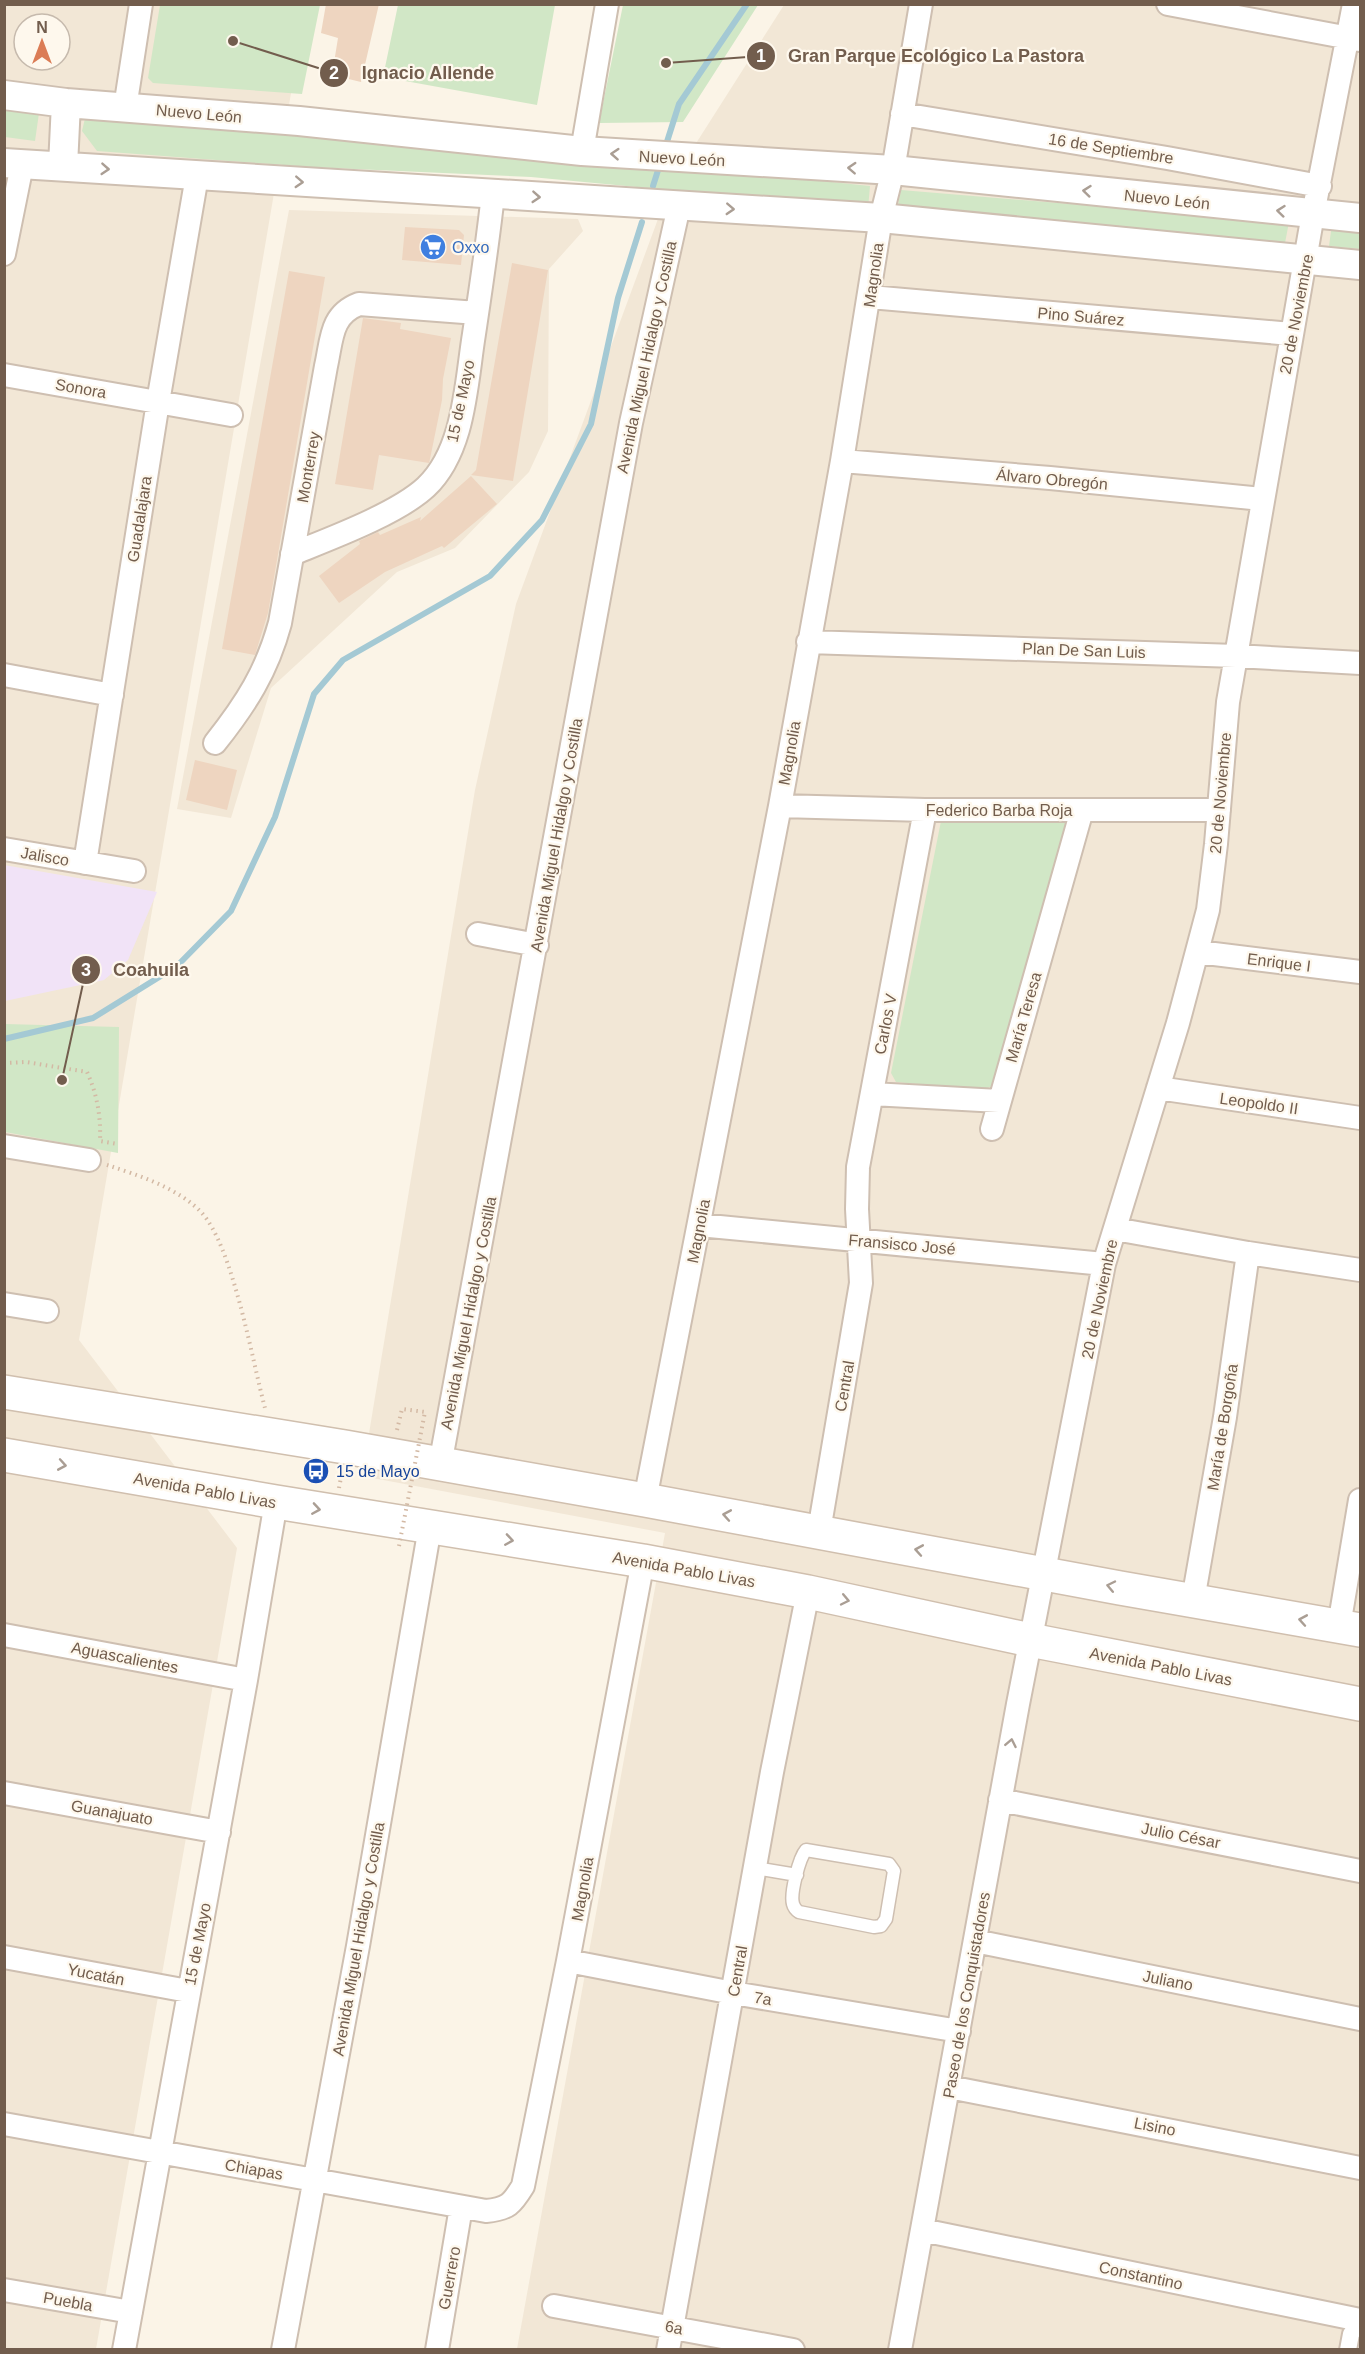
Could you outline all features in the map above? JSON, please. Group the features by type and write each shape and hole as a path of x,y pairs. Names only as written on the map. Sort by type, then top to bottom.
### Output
{"main road":[{"path":"4,1392 645,1500 1349,1628"},
{"name":"Avenida Pablo Livas","path":"4,1455 276,1502 643,1561 808,1592 1030,1640 1360,1704"}],"street":[{"path":"125,108 141,4"},
{"path":"582,152 607,4"},
{"name":"Magnolia","path":"645,1500 780,806 842,461 881,218 893,170 921,4"},
{"path":"1168,4 1354,39"},
{"name":"20 de Noviembre","path":"1030,1640 1104,1264 1198,952 1208,910 1228,702 1313,214 1354,39 1354,4"},
{"name":"Nuevo León","path":"4,95 66,103 321,124 582,152 893,170 1360,218"},
{"path":"63,166 66,103"},
{"name":"16 de Septiembre","path":"902,114 1320,186"},
{"path":"4,254 13,164 881,218 1360,265"},
{"name":"Guadalajara","path":"85,863 158,402 197,176"},
{"name":"15 de Mayo","path":"292,554 397,507 425,488 441,470 451,448 460,418 493,194"},
{"name":"Avenida Miguel Hidalgo y Costilla","path":"440,1465 631,423 679,206"},
{"name":"Pino Suárez","path":"870,297 1291,334"},
{"name":"Monterrey","path":"215,743 258,683 272,653 280,623 333,331 338,319 346,309 359,304 477,313"},
{"name":"Sonora","path":"4,375 231,415"},
{"name":"Álvaro Obregón","path":"842,461 1050,478 1262,499"},
{"name":"Plan De San Luis","path":"808,642 1236,656 1360,663"},
{"path":"4,675 112,695"},
{"name":"Federico Barba Roja","path":"780,806 925,810 1219,810"},
{"name":"Carlos V","path":"860,1239 856,1209 858,1167 925,810"},
{"name":"María Teresa","path":"992,1129 1082,810"},
{"name":"Jalisco","path":"4,849 134,871"},
{"path":"478,934 537,945"},
{"name":"Enrique I","path":"1198,952 1360,972"},
{"name":"Leopoldo II","path":"1158,1088 1360,1118"},
{"path":"872,1094 999,1101"},
{"path":"4,1146 88,1160"},
{"name":"Fransisco José","path":"699,1225 1104,1264"},
{"path":"1115,1229 1360,1270"},
{"name":"Central","path":"819,1532 861,1283 860,1239"},
{"name":"María de Borgoña","path":"1193,1600 1225,1417 1248,1253"},
{"path":"4,1304 47,1311"},
{"path":"1349,1628 1360,1500"},
{"name":"15 de Mayo","path":"124,2349 219,1832 276,1502"},
{"name":"Avenida Miguel Hidalgo y Costilla","path":"283,2349 358,1946 430,1527"},
{"name":"Magnolia","path":"503,2210 515,2199 523,2186 643,1561"},
{"name":"Central","path":"668,2349 755,1868 808,1592"},
{"name":"Aguascalientes","path":"4,1635 246,1680"},
{"name":"Paseo de los Conquistadores","path":"900,2349 950,2087 1030,1640"},
{"name":"Guanajuato","path":"4,1792 219,1832"},
{"name":"Julio César","path":"1000,1800 1360,1871"},
{"name":"Juliano","path":"975,1941 1360,2019"},
{"name":"Yucatán","path":"4,1957 188,1991"},
{"name":"7a","path":"568,1961 733,1993 959,2031"},
{"name":"Lisino","path":"950,2087 1360,2168"},
{"name":"Chiapas","path":"4,2124 461,2207 486,2211 503,2210"},
{"name":"Guerrero","path":"437,2349 461,2207"},
{"name":"Constantino","path":"922,2230 1360,2321"},
{"name":"Puebla","path":"4,2290 131,2312"},
{"name":"6a","path":"554,2306 672,2326 766,2347 793,2349"},
{"path":"1348,2349 1351,2334 1360,2321"}],"lane":[{"path":"806,1850 889,1864 894,1871 886,1918 881,1926 874,1927 799,1912 792,1903 796,1875 801,1856 806,1850"},
{"path":"755,1868 796,1875"}],"path":[{"path":"4,1062 26,1062 87,1072 97,1098 100,1141 118,1144"},
{"path":"88,1160 122,1170 178,1195 200,1212 213,1230 226,1259 272,1436"},
{"path":"399,1546 425,1412 402,1409"}],"shaded area":[{"path":"5,5 306,5 79,1340 237,1548 96,2349 5,2350"},
{"path":"784,5 1360,5 1360,2349 517,2349 665,1533 362,1476 475,790 516,604 672,181"},
{"path":"289,210 578,219 583,231 549,269 548,431 529,472 455,548 397,572 271,688 231,818 177,809"},
{"path":"4,865 157,892 128,960 104,980 5,1001"}],"green space":[{"path":"623,4 758,5 683,122 599,123"},
{"path":"160,5 320,5 302,94 153,83 148,78"},
{"path":"398,5 555,5 537,105 383,77"},
{"path":"5,102 40,106 35,141 5,137"},
{"path":"87,110 300,126 870,186 868,209 531,177 310,167 97,151 82,131"},
{"path":"901,190 1289,222 1285,243 898,205"},
{"path":"1332,224 1360,227 1360,249 1329,246"},
{"path":"1060,814 1067,827 992,1086 983,1090 896,1082 891,1073 941,821"},
{"path":"5,1024 119,1027 118,1153 5,1132"}],"building":[{"path":"326,4 379,4 361,82 332,75 338,38 321,33"},
{"name":"Oxxo","path":"405,227 459,230 464,235 461,265 402,260"},
{"path":"512,263 548,270 513,481 471,475 476,470"},
{"path":"289,271 325,277 268,613 255,655 222,649"},
{"path":"363,318 401,323 400,329 451,338 443,379 442,400 429,463 379,455 373,490 335,484"},
{"path":"471,476 497,504 444,548 442,546 385,572 339,603 319,576 360,544 359,541 378,532 380,535 421,517 420,521"},
{"path":"195,760 237,770 227,810 186,800"}],"waterway":[{"path":"665,148 679,104 747,4"},
{"path":"653,186 660,164"},
{"path":"4,1039 93,1018 177,966 231,911 275,817 314,694 343,660 490,576 542,520 591,424 618,298 642,222"}],"place":[{"name":"Ignacio Allende","path":"233,41"},
{"name":"Gran Parque Ecológico La Pastora","path":"666,63"},
{"name":"Oxxo","path":"433,247"},
{"name":"Coahuila","path":"62,1080"},
{"name":"15 de Mayo","path":"316,1471"}]}
